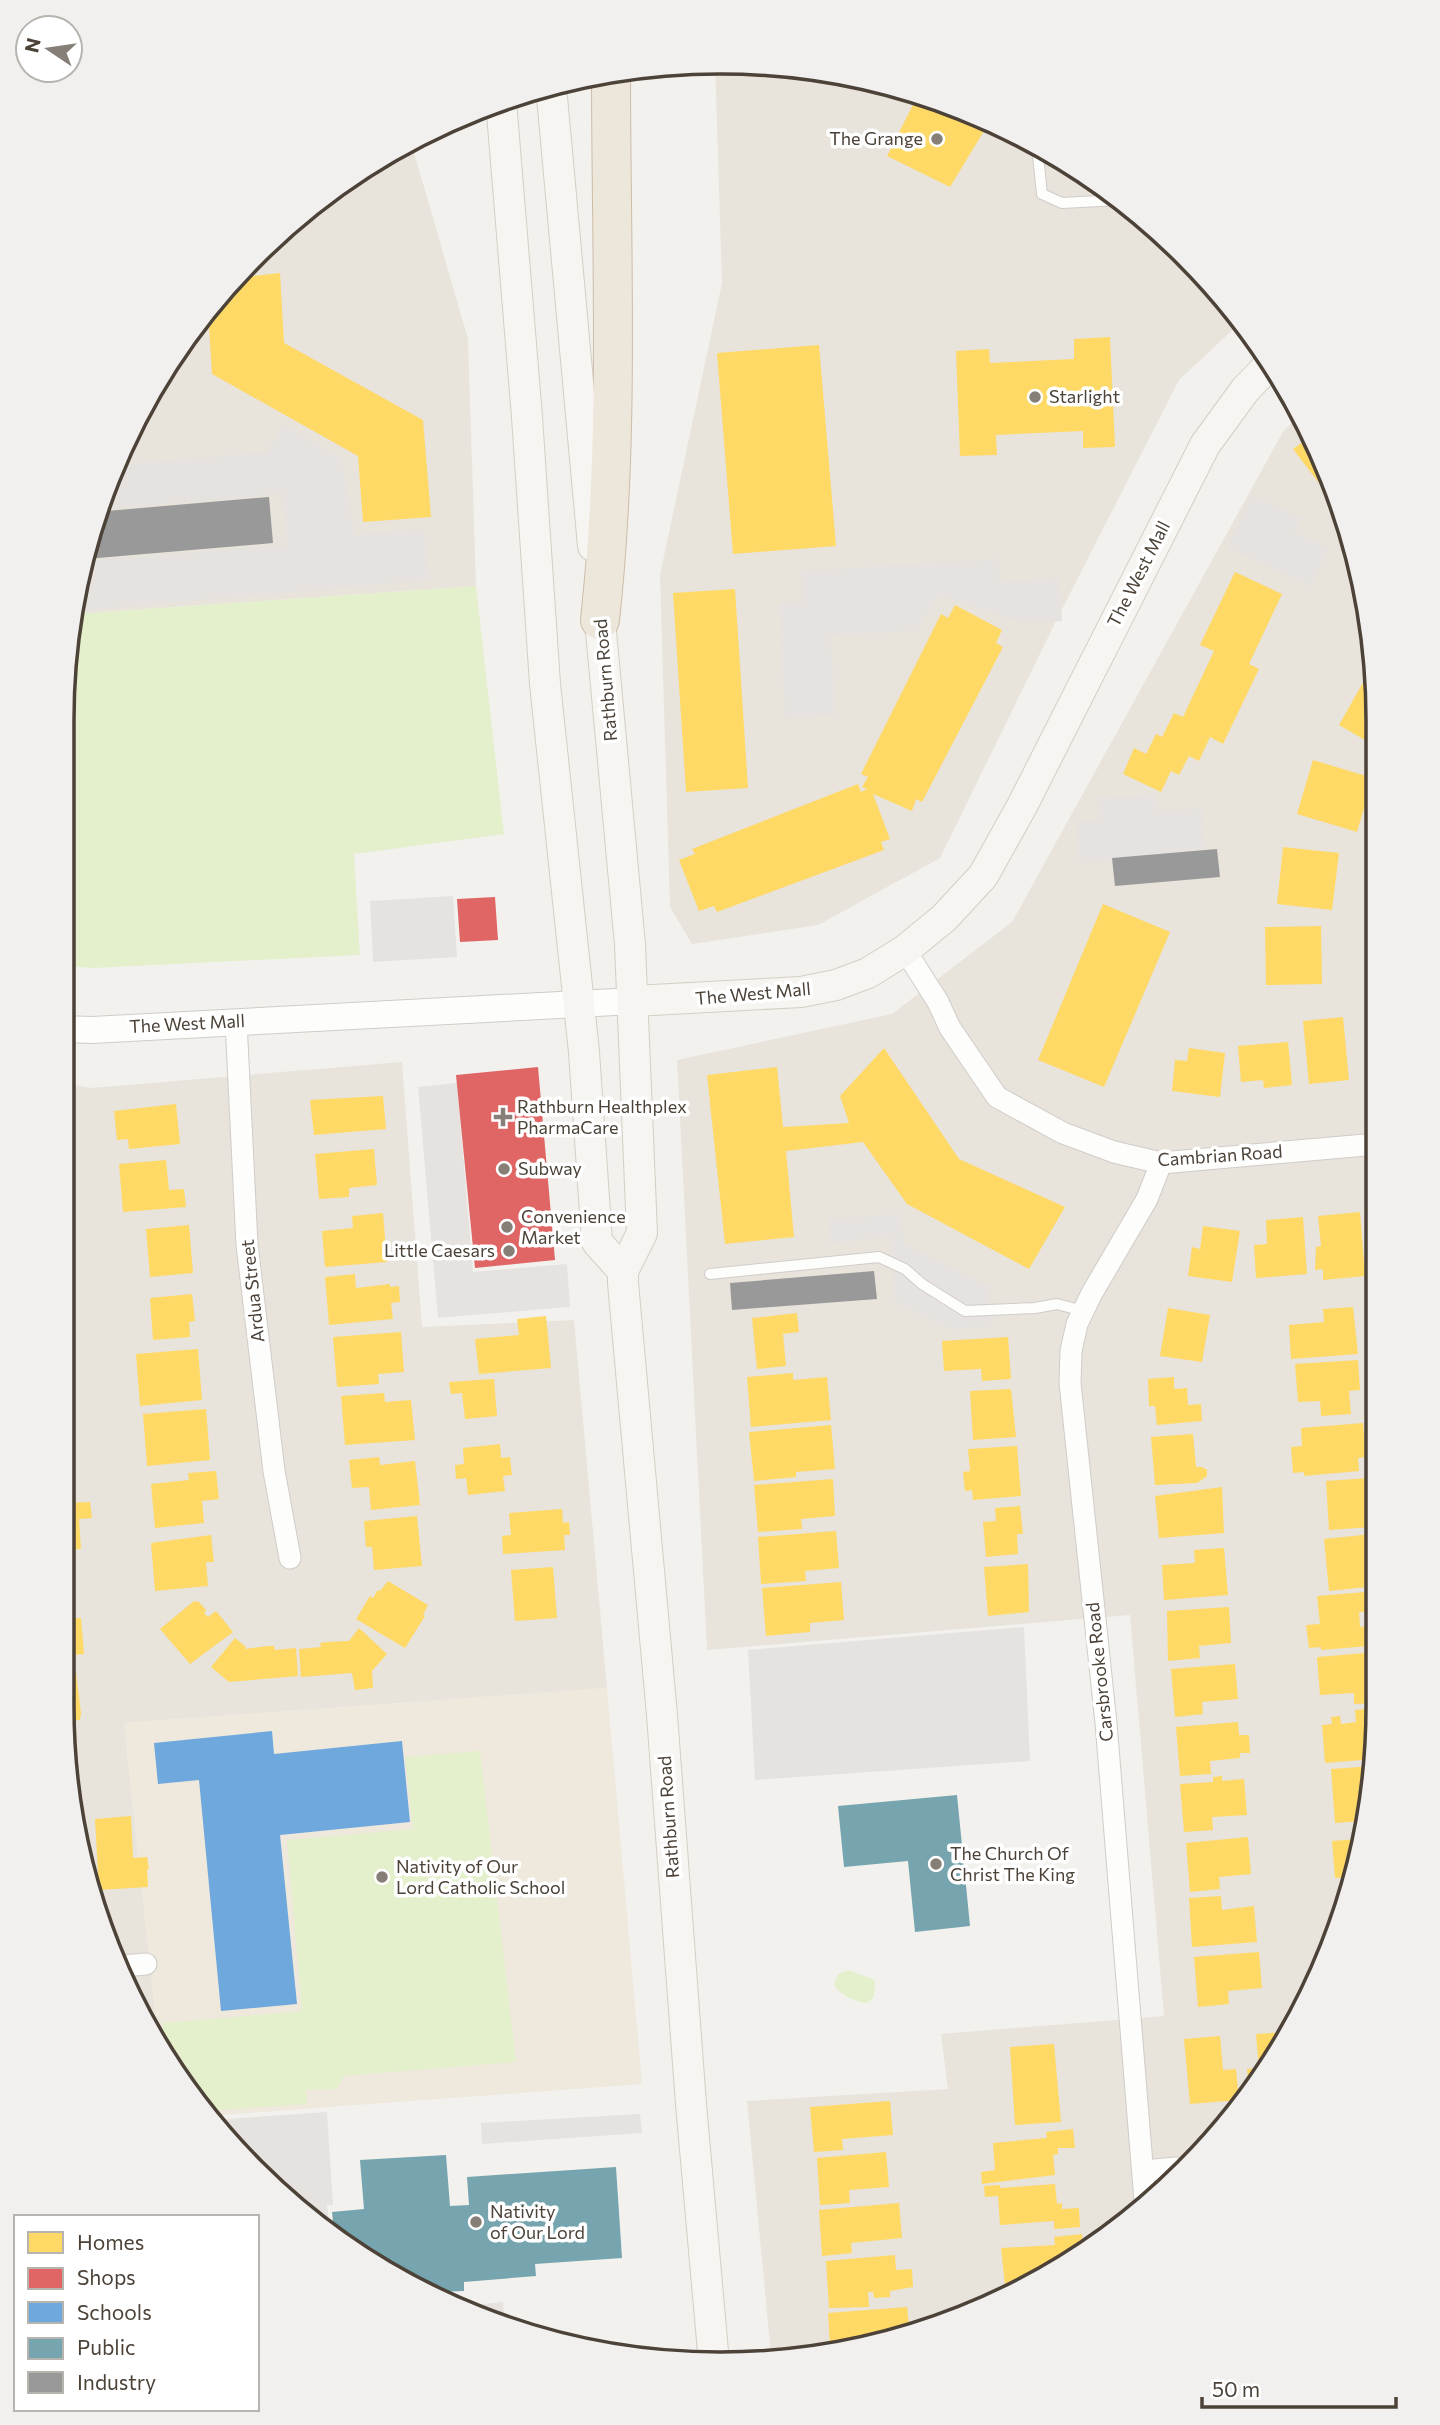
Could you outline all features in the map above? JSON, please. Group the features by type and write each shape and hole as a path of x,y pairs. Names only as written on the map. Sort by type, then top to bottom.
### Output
{"highway":[{"path":"600,620 608,549 614,425 611,83"}],"main road":[{"name":"Rathburn Road","path":"552,96 634,1001 642,1233 623,1271 713,2352"},
{"path":"503,112 545,684 579,1004 597,1242 623,1271"},
{"name":"The West Mall","path":"634,1001 801,992 836,985 868,972 905,950 944,918 983,876 1022,806 1194,465 1224,417 1264,370"}],"street":[{"name":"Cambrian Road","path":"905,950 938,1002 950,1028 997,1097 1063,1133 1114,1152 1161,1163 1366,1145"},
{"name":"The West Mall","path":"74,1029 634,1001"},
{"name":"Ardua Street","path":"236,1021 247,1245 274,1471 290,1558"},
{"name":"Carsbrooke Road","path":"1145,2192 1106,1723 1070,1383 1071,1351 1077,1324 1147,1199 1161,1163"},
{"path":"129,1965 146,1964"},
{"path":"1144,2171 1170,2169"}],"lane":[{"path":"1038,157 1042,194 1062,202 1105,200"},
{"path":"710,1274 879,1257 905,1269 922,1284 965,1311 1035,1308 1057,1304 1083,1311"}],"shaded area":[{"path":"715,74 762,75 846,86 887,96 928,108 1006,140 1079,182 1114,207 1177,263 1234,328 1179,380 1056,621 940,858 818,925 692,944 670,907 660,575 722,283"},
{"path":"414,151 468,339 476,586 83,613 96,553 123,473 160,397 207,326 263,263 294,234 361,182"},
{"path":"1294,422 1332,512 1354,594 1365,678 1366,1705 1361,1789 1344,1872 1332,1913 1300,1991 1258,2064 1206,2131 1177,2162 1114,2218 1079,2243 1006,2285 928,2317 846,2339 770,2349 747,2101 948,2089 941,2034 1164,2016 1130,1615 707,1650 677,1060 892,1014 1012,922 1284,430"},
{"path":"283,425 341,458 355,535 424,529 430,580 83,610 94,560 288,545 282,494 109,509 127,464 267,452"},
{"path":"1251,495 1301,518 1295,533 1329,548 1311,586 1227,548"},
{"path":"999,559 1000,582 1059,578 1062,621 1022,623 938,595 918,631 831,635 835,715 785,718 779,603 803,602 801,571"},
{"path":"1156,795 1157,811 1202,808 1205,855 1079,863 1076,821 1099,820 1098,798"},
{"path":"453,896 457,957 373,962 370,901"},
{"path":"402,1062 422,1327 574,1320 607,1688 124,1723 156,2021 140,1991 108,1913 86,1831 75,1747 74,1085 91,1088"},
{"path":"457,1083 473,1272 567,1264 570,1307 438,1318 418,1087"},
{"path":"900,1214 905,1244 989,1286 991,1327 949,1329 895,1302 890,1236 831,1244 827,1219"},
{"path":"1024,1627 1030,1761 755,1780 748,1650"},
{"name":"Nativity of Our Lord Catholic School","path":"607,1688 642,2084 221,2115 182,2064 156,2021 124,1723"},
{"path":"327,2112 333,2205 327,2205 329,2220 263,2162 224,2119"},
{"path":"640,2114 642,2133 482,2144 481,2123"},
{"path":"503,2302 504,2314 479,2304"}],"green space":[{"path":"476,586 504,834 354,854 360,955 74,967 75,678 83,613"},
{"path":"480,1751 516,2062 344,2076 337,2089 306,2090 307,2104 216,2110 182,2064 164,2034 163,2023 302,2011 287,1840 413,1829 405,1757"},
{"path":"848,1970 875,1980 874,1997 867,2003 848,1997 834,1984 838,1974"}],"building: Homes":[{"name":"The Grange","path":"914,104 984,131 950,187 887,156"},
{"path":"280,273 284,343 423,420 431,517 363,522 358,456 212,374 209,324 251,276"},
{"name":"Starlight","path":"1110,337 1115,447 1083,448 1083,431 996,435 997,455 960,456 956,351 989,349 990,363 1074,359 1074,339"},
{"path":"819,345 836,546 733,554 717,353"},
{"path":"1303,442 1323,488 1293,449"},
{"path":"1235,572 1282,594 1249,664 1259,669 1223,744 1210,737 1199,761 1189,756 1179,775 1171,771 1161,792 1123,774 1134,748 1146,754 1156,734 1162,737 1174,713 1183,717 1214,651 1200,645"},
{"path":"735,589 748,788 686,792 673,593"},
{"path":"955,605 1002,630 996,643 1003,647 922,802 916,799 912,811 873,794 890,839 881,842 884,850 717,912 714,906 699,911 679,860 695,854 692,849 858,784 861,792 867,789 862,787 868,777 861,774 941,614 948,618"},
{"path":"1365,679 1365,679 1366,741 1339,725"},
{"path":"1313,760 1366,776 1366,802 1357,832 1297,814"},
{"path":"1283,847 1339,853 1332,910 1277,904"},
{"path":"1103,904 1170,932 1104,1087 1038,1060"},
{"path":"1321,926 1322,984 1266,985 1265,927"},
{"path":"1343,1017 1349,1080 1309,1084 1303,1021"},
{"path":"1288,1042 1292,1085 1264,1088 1263,1080 1241,1082 1238,1046"},
{"path":"884,1048 959,1159 1065,1207 1029,1269 907,1204 863,1142 786,1151 794,1237 725,1244 707,1075 777,1067 783,1127 849,1123 840,1096"},
{"path":"1189,1048 1225,1053 1220,1097 1172,1091 1175,1060 1187,1061"},
{"path":"383,1096 386,1129 314,1135 310,1100"},
{"path":"176,1104 180,1144 129,1149 128,1139 117,1140 114,1111"},
{"path":"374,1149 377,1185 349,1188 349,1197 319,1199 315,1154"},
{"path":"166,1160 169,1190 184,1189 186,1207 123,1212 119,1164"},
{"path":"1360,1212 1365,1276 1323,1280 1323,1269 1315,1270 1316,1247 1321,1246 1318,1216"},
{"path":"383,1213 387,1262 325,1267 322,1231 353,1228 352,1216"},
{"path":"1303,1217 1307,1274 1256,1278 1254,1245 1267,1244 1266,1220"},
{"path":"189,1225 193,1273 150,1277 146,1229"},
{"path":"1203,1226 1240,1231 1232,1282 1188,1276 1192,1247 1200,1249"},
{"path":"355,1274 356,1288 390,1284 390,1287 399,1286 400,1302 391,1303 393,1319 329,1325 325,1277"},
{"path":"192,1294 195,1321 189,1322 190,1337 153,1340 150,1298"},
{"path":"1353,1307 1358,1354 1291,1359 1289,1325 1324,1322 1323,1309"},
{"path":"1168,1308 1210,1315 1202,1362 1160,1356"},
{"path":"797,1313 799,1332 783,1334 786,1366 757,1369 752,1318"},
{"path":"546,1316 551,1368 479,1374 475,1339 519,1335 517,1319"},
{"path":"401,1332 404,1372 378,1374 379,1384 337,1387 333,1337"},
{"path":"1008,1337 1011,1379 982,1381 981,1369 944,1371 942,1341"},
{"path":"198,1349 202,1400 140,1406 136,1354"},
{"path":"1358,1360 1360,1390 1349,1391 1351,1414 1321,1416 1320,1401 1298,1402 1295,1364"},
{"path":"793,1373 793,1380 827,1377 831,1420 751,1427 747,1377"},
{"path":"1174,1377 1174,1389 1187,1388 1188,1405 1201,1404 1202,1421 1157,1425 1155,1406 1149,1406 1148,1379"},
{"path":"494,1379 497,1416 465,1419 462,1393 451,1394 449,1382"},
{"path":"1011,1389 1016,1437 973,1440 970,1391"},
{"path":"384,1393 385,1402 411,1400 415,1440 345,1445 341,1396"},
{"path":"206,1409 210,1460 147,1466 143,1414"},
{"path":"1363,1423 1366,1457 1358,1458 1359,1471 1304,1476 1304,1472 1293,1473 1291,1447 1302,1446 1301,1428"},
{"path":"831,1425 835,1469 796,1472 796,1477 754,1481 749,1432"},
{"path":"1193,1434 1196,1467 1207,1470 1207,1476 1197,1483 1155,1485 1151,1437"},
{"path":"500,1444 501,1458 510,1457 512,1475 503,1476 505,1491 468,1495 466,1478 456,1479 455,1465 464,1464 463,1448"},
{"path":"1017,1446 1021,1496 973,1500 972,1490 965,1491 963,1472 970,1471 968,1449"},
{"path":"379,1457 380,1465 415,1461 420,1505 371,1510 369,1487 352,1488 349,1460"},
{"path":"216,1471 219,1499 202,1501 204,1523 155,1528 151,1484 189,1480 188,1473"},
{"path":"1366,1478 1366,1527 1329,1530 1326,1481"},
{"path":"833,1479 835,1516 801,1519 802,1529 758,1532 754,1485"},
{"path":"1222,1487 1224,1533 1159,1538 1155,1496"},
{"path":"90,1502 92,1518 79,1519 81,1549 74,1549 74,1503"},
{"path":"1020,1506 1023,1534 1017,1534 1018,1554 986,1557 983,1522 996,1521 995,1508"},
{"path":"562,1509 563,1523 569,1522 570,1535 564,1535 565,1550 503,1554 502,1536 511,1535 509,1513"},
{"path":"417,1516 422,1566 374,1570 372,1547 366,1547 364,1521"},
{"path":"836,1531 839,1568 805,1571 806,1581 761,1584 758,1537"},
{"path":"211,1535 214,1562 206,1562 208,1586 155,1591 151,1543"},
{"path":"1366,1535 1366,1587 1329,1591 1324,1539"},
{"path":"1224,1548 1228,1595 1164,1600 1162,1565 1195,1563 1194,1550"},
{"path":"1028,1564 1029,1612 988,1616 984,1567"},
{"path":"553,1567 557,1618 515,1621 511,1570"},
{"path":"388,1581 428,1605 423,1615 425,1616 405,1648 356,1619 370,1596 373,1598"},
{"path":"841,1582 844,1620 810,1623 810,1632 766,1636 762,1588"},
{"path":"1366,1592 1366,1612 1359,1612 1360,1627 1366,1626 1366,1646 1321,1650 1321,1647 1309,1648 1306,1625 1320,1624 1317,1596"},
{"path":"194,1601 199,1602 206,1610 204,1613 208,1617 216,1611 233,1632 190,1664 160,1629"},
{"path":"1229,1607 1231,1643 1199,1646 1200,1658 1168,1661 1167,1611"},
{"path":"74,1618 81,1618 84,1654 74,1655"},
{"path":"359,1628 387,1654 372,1671 373,1688 355,1690 352,1673 301,1677 299,1649 321,1647 320,1643 349,1641"},
{"path":"235,1638 245,1649 268,1646 274,1646 275,1650 296,1648 298,1676 229,1682 211,1667"},
{"path":"1366,1653 1366,1703 1354,1704 1354,1693 1320,1695 1317,1657"},
{"path":"1235,1664 1238,1699 1202,1702 1203,1714 1175,1717 1171,1669"},
{"path":"76,1672 80,1720 74,1720"},
{"path":"1366,1709 1364,1760 1325,1763 1322,1725 1332,1724 1331,1717 1340,1716 1341,1724 1356,1722 1355,1710"},
{"path":"1238,1722 1239,1735 1249,1735 1250,1753 1240,1753 1240,1758 1210,1761 1211,1774 1180,1776 1176,1727"},
{"path":"1363,1767 1356,1822 1335,1823 1331,1769"},
{"path":"1222,1776 1222,1781 1244,1779 1247,1815 1212,1817 1213,1830 1184,1832 1180,1784 1213,1782 1213,1777"},
{"path":"131,1816 133,1858 147,1857 148,1887 101,1890 95,1819"},
{"path":"1248,1837 1251,1874 1219,1877 1220,1889 1190,1892 1186,1843"},
{"path":"1352,1840 1342,1878 1335,1878 1332,1841"},
{"path":"1221,1896 1222,1910 1254,1906 1257,1942 1192,1947 1189,1898"},
{"path":"1259,1952 1262,1988 1228,1991 1229,2004 1198,2007 1194,1957"},
{"path":"1277,2033 1259,2063 1256,2034"},
{"path":"1220,2036 1223,2070 1236,2069 1238,2092 1232,2101 1190,2104 1184,2039"},
{"path":"1054,2044 1061,2122 1015,2125 1010,2047"},
{"path":"1255,2068 1248,2078 1247,2069"},
{"path":"890,2101 893,2135 842,2139 843,2150 814,2152 810,2107"},
{"path":"1073,2129 1075,2148 1058,2148 1058,2154 1053,2155 1055,2175 982,2184 981,2172 995,2170 993,2143 1047,2138 1046,2132"},
{"path":"886,2152 889,2187 849,2190 850,2203 820,2205 817,2158"},
{"path":"1055,2184 1057,2204 1062,2203 1062,2209 1079,2208 1080,2227 1054,2229 1054,2221 1000,2225 998,2196 985,2197 984,2186 1000,2185 1000,2188"},
{"path":"899,2203 902,2238 851,2243 852,2253 822,2256 819,2210"},
{"path":"1082,2234 1082,2241 1005,2285 1001,2248 1055,2245 1054,2237"},
{"path":"895,2255 896,2270 912,2269 913,2287 890,2291 890,2297 874,2298 873,2292 868,2292 869,2307 829,2308 826,2261"},
{"path":"907,2307 909,2323 830,2342 828,2313"}],"building: Shops":[{"path":"495,897 498,940 460,942 457,899"},
{"path":"538,1067 555,1260 475,1268 456,1075"}],"building: Schools":[{"path":"272,1731 274,1754 402,1741 410,1822 280,1835 297,2004 221,2011 199,1780 158,1784 154,1743"}],"building: Public":[{"name":"The Church Of Christ The King","path":"957,1795 970,1926 915,1932 908,1861 844,1867 838,1806"},
{"name":"Nativity of Our Lord","path":"446,2155 450,2206 469,2205 467,2177 616,2167 622,2258 535,2264 536,2276 464,2282 464,2291 449,2292 397,2265 333,2223 332,2212 364,2209 360,2160"}],"building: Industry":[{"path":"269,497 273,543 95,558 108,511"},
{"path":"1217,849 1220,877 1115,886 1112,858"},
{"path":"874,1271 877,1299 732,1310 730,1283"}],"place":[{"name":"The Grange","path":"937,139"},
{"name":"Starlight","path":"1035,397"},
{"name":"Rathburn Healthplex PharmaCare","path":"503,1117"},
{"name":"Subway","path":"504,1169"},
{"name":"Convenience Market","path":"507,1227"},
{"name":"Little Caesars","path":"509,1251"},
{"name":"The Church Of Christ The King","path":"936,1864"},
{"name":"Nativity of Our Lord Catholic School","path":"382,1877"},
{"name":"Nativity of Our Lord","path":"476,2222"}]}
